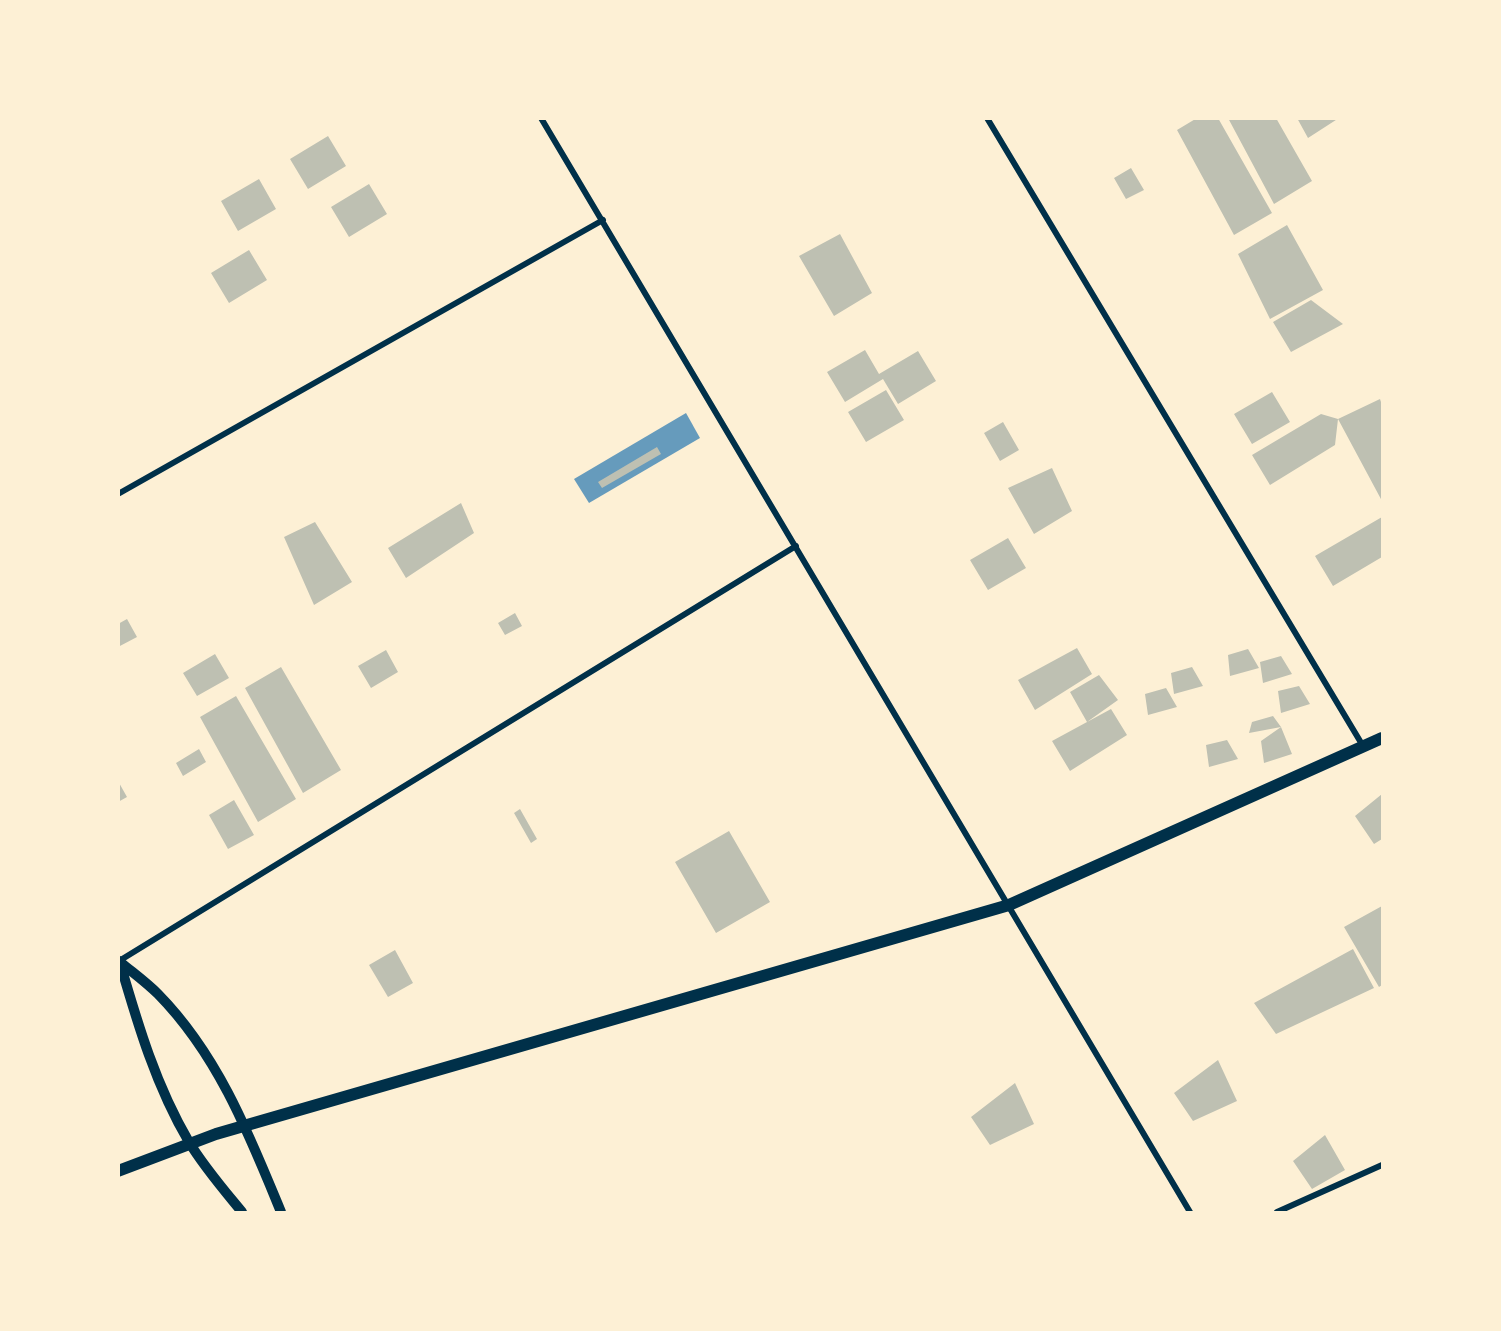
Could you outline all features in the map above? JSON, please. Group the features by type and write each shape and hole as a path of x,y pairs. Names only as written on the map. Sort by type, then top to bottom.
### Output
{"main road":[{"path":"118,1171 246,1125 1009,904 1383,738"}],"street":[{"path":"541,118 1190,1212"},
{"path":"987,118 1363,747"},
{"path":"118,494 603,220"},
{"path":"119,961 796,546"},
{"path":"119,961 158,994 198,1041 246,1125 280,1212"},
{"path":"119,961 146,1051 190,1144 242,1212"},
{"path":"1277,1212 1383,1165"}],"water":[{"path":"686,413 700,438 589,503 574,479"}],"building":[{"path":"1197,118 1218,118 1272,213 1234,235 1177,130"},
{"path":"1228,118 1276,118 1312,181 1274,204"},
{"path":"1297,118 1339,118 1308,138"},
{"path":"328,136 346,166 308,189 290,159"},
{"path":"1131,168 1144,190 1126,199 1114,178"},
{"path":"259,179 276,209 238,231 221,201"},
{"path":"369,184 387,214 349,237 331,207"},
{"path":"1287,225 1323,290 1270,319 1238,254"},
{"path":"840,234 872,293 834,316 799,256"},
{"path":"249,250 267,280 229,303 211,273"},
{"path":"1311,300 1343,324 1291,352 1273,322"},
{"path":"865,350 879,374 918,351 936,381 898,404 883,379 845,402 827,372"},
{"path":"886,390 904,420 866,442 848,412"},
{"path":"1272,392 1290,422 1252,444 1234,414"},
{"path":"1380,399 1382,405 1382,501 1338,419"},
{"path":"1321,414 1338,419 1335,445 1270,485 1252,455"},
{"path":"1003,422 1019,450 1000,461 984,433"},
{"path":"657,447 661,454 602,488 598,482"},
{"path":"1052,468 1072,511 1034,534 1008,488"},
{"path":"461,503 474,533 406,578 388,548"},
{"path":"1382,517 1382,557 1333,586 1315,556"},
{"path":"315,522 352,582 314,605 284,537"},
{"path":"1008,538 1026,568 988,590 970,560"},
{"path":"515,613 522,626 505,635 498,623"},
{"path":"127,619 137,637 118,647 118,624"},
{"path":"1077,648 1092,674 1035,710 1018,680"},
{"path":"1248,649 1259,668 1230,676 1228,655"},
{"path":"386,650 398,672 371,688 358,666"},
{"path":"215,654 229,678 197,696 183,673"},
{"path":"1281,656 1292,674 1263,683 1260,662"},
{"path":"281,667 341,770 303,793 245,688"},
{"path":"1192,667 1203,686 1174,694 1171,673"},
{"path":"1099,675 1118,700 1087,722 1070,692"},
{"path":"1299,686 1310,704 1281,713 1278,691"},
{"path":"1166,688 1177,707 1148,715 1145,694"},
{"path":"236,696 296,799 258,822 200,717"},
{"path":"1111,709 1127,735 1070,771 1052,741"},
{"path":"1273,716 1281,727 1249,733 1252,722"},
{"path":"1281,727 1292,754 1264,763 1261,741"},
{"path":"1227,740 1238,759 1209,767 1206,745"},
{"path":"199,749 206,762 183,776 176,763"},
{"path":"118,781 127,797 118,802"},
{"path":"1382,794 1382,839 1374,844 1355,816"},
{"path":"234,800 254,835 228,849 209,815"},
{"path":"520,809 537,839 531,843 514,813"},
{"path":"729,831 770,902 716,933 675,862"},
{"path":"1382,906 1382,985 1379,987 1344,927"},
{"path":"1353,949 1374,988 1276,1034 1254,1003"},
{"path":"395,950 413,983 388,997 369,965"},
{"path":"1218,1060 1237,1101 1193,1121 1174,1093"},
{"path":"1015,1083 1034,1124 990,1145 971,1117"},
{"path":"1325,1135 1345,1170 1312,1189 1293,1161"}]}
